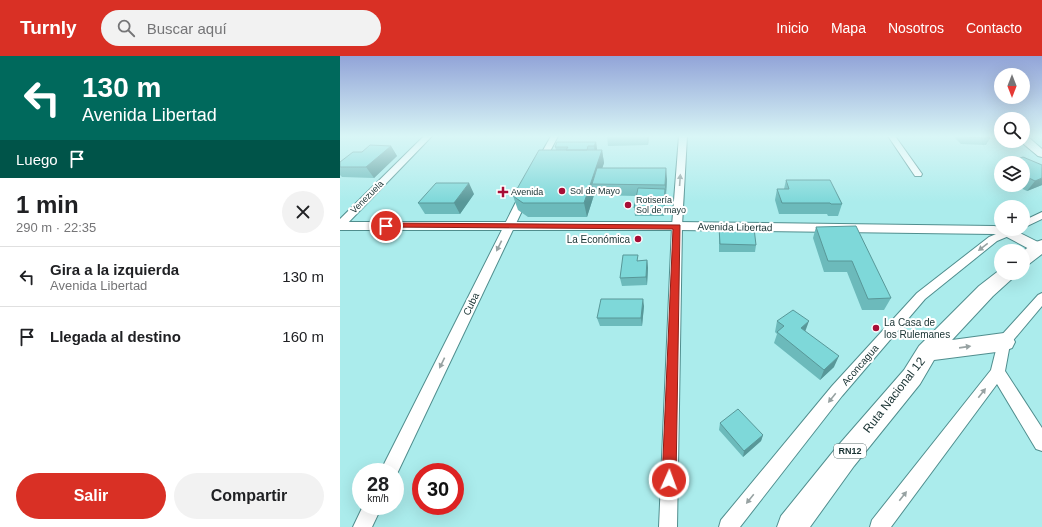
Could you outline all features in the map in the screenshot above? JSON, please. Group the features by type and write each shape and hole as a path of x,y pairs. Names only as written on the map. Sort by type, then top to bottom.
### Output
{"highway":[{"path":"1030,255 1040,248"},
{"name":"Ruta Nacional 12","path":"792,527 845,457 912,377 927,352 986,291 999,280"},
{"path":"927,352 1004,342"}],"main road":[{"name":"Avenida Libertad","path":"340,225 677,226 994,230"},
{"name":"Avenida Libertad","path":"1021,236 1040,248"}],"street":[{"name":"Venezuela","path":"340,225 406,158"},
{"path":"536,170 542,158"},
{"path":"668,527 677,226 682,158"},
{"path":"907,158 918,174"},
{"name":"Cuba","path":"393,463 530,184"},
{"path":"1030,222 1042,215"},
{"name":"Aconcagua","path":"728,527 837,391 921,296 993,239 1000,236"},
{"path":"879,527 998,372 1004,342 1042,298"},
{"path":"998,372 1042,443"},
{"path":"362,527 368,515"}],"building":[{"path":"345,158 377,158 366,167 340,167 340,162"},
{"name":"Sol de Mayo","path":"534,158 599,158 584,203 523,203 513,196"},
{"path":"1030,160 1042,165 1042,178 1035,181 1030,178"},
{"path":"597,168 666,168 665,185 592,184"},
{"path":"786,180 830,180 842,204 782,203 777,189 789,189"},
{"path":"436,183 469,183 454,203 418,203"},
{"path":"638,188 665,189 664,208 634,208"},
{"path":"856,226 891,298 868,299 852,261 828,261 816,227"},
{"path":"719,228 754,228 756,245 720,244"},
{"path":"623,255 638,255 637,261 647,260 646,277 620,278"},
{"path":"601,299 643,299 641,318 597,318"},
{"path":"793,310 809,321 801,328 839,356 824,370 777,332 784,326 777,321"},
{"path":"738,409 763,435 744,451 720,423"}],"place":[{"name":"Sol de Mayo","path":"562,191"},
{"name":"Avenida","path":"503,192"},
{"name":"Rotisería Sol de mayo","path":"628,205"},
{"name":"La Económica","path":"638,239"},
{"name":"La Casa de los Rulemanes","path":"876,328"}],"route":[{"path":"386,226 677,226 669,480"}]}
